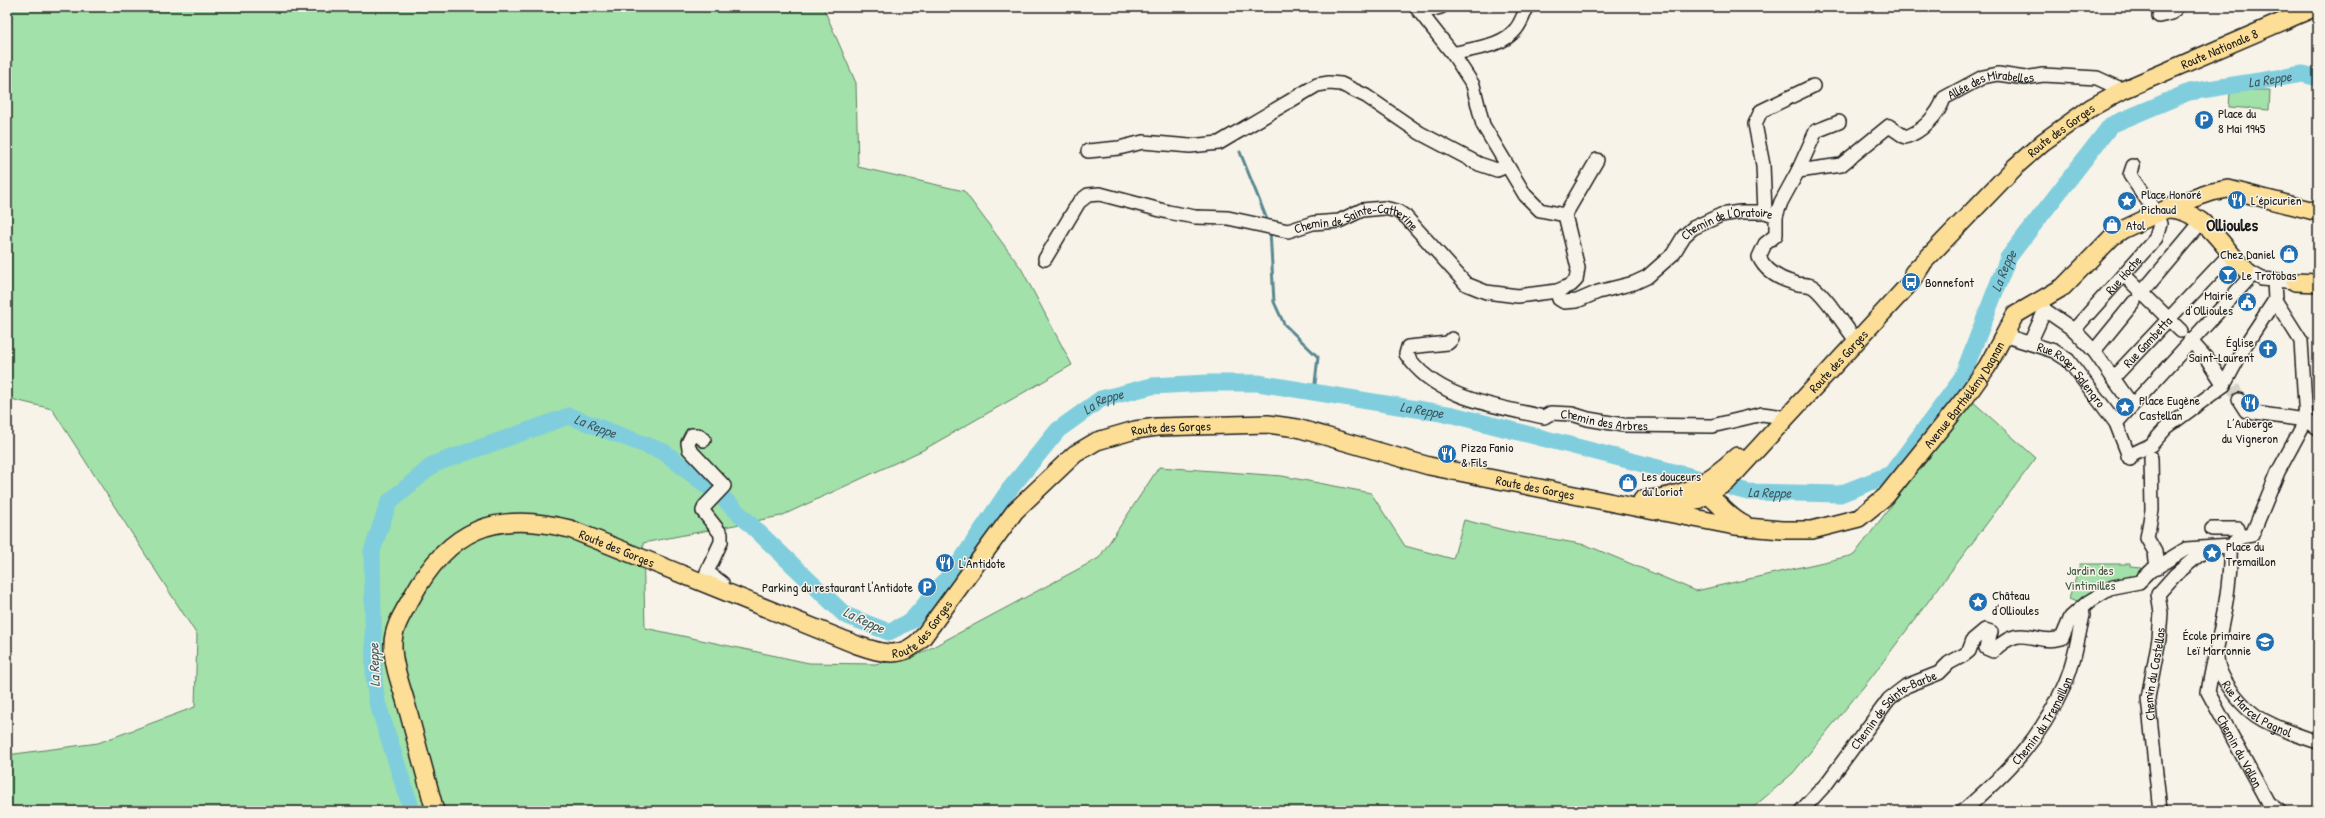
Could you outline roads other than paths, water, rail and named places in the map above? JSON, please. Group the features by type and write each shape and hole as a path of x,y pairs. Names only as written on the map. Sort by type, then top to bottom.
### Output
{"main road":[{"name":"Route Nationale 8","path":"2123,90 2316,7"},
{"name":"Route des Gorges","path":"1604,500 1661,498 1703,493 1750,450 1763,429 2016,166 2043,142 2092,108 2123,90"},
{"name":"Avenue Barthélémy Dagnan","path":"1654,510 1717,516 1752,528 1812,530 1859,518 1886,496 1965,398 1986,367 2015,315 2042,306 2063,287 2112,237 2162,211 2208,194 2228,189 2238,190 2318,212"},
{"path":"2202,221 2201,204 2208,194"},
{"path":"2162,211 2186,211 2202,221 2230,254 2249,273"},
{"name":"Route des Gorges","path":"435,811 397,671 392,646 399,620 417,588 446,548 467,534 493,524 529,522 549,524 570,529 857,646 887,653 908,650 923,637 1014,511 1075,454 1097,441 1134,430 1157,427 1282,425 1429,466 1654,510 1672,508 1727,482 1911,282 1922,265"},
{"path":"2294,282 2318,283"},
{"path":"1717,516 1727,482"},
{"path":"1703,493 1717,516"}],"street":[{"path":"1419,10 1441,7"},
{"path":"1454,54 1482,46 1498,44 1516,29 1527,7"},
{"path":"2159,16 2172,13 2177,7"},
{"path":"1419,10 1454,54 1473,85 1483,125 1525,196 1540,210 1565,215"},
{"name":"Allée des Mirabelles","path":"1798,171 1841,165 1889,126 1905,137 1912,135 1938,112 1944,98 1983,77 1998,74 2025,78 2043,75 2097,78 2123,90"},
{"path":"1088,151 1119,148 1143,142 1190,146 1219,142 1317,86 1329,83 1341,84 1366,96 1420,133 1479,164 1497,170 1507,166"},
{"path":"1771,214 1755,124 1761,111 1812,86"},
{"path":"1771,214 1781,202 1798,171 1816,131 1839,122"},
{"path":"1558,291 1571,285 1576,280 1578,268 1565,215 1597,160"},
{"path":"2133,166 2130,175 2162,211"},
{"name":"Chemin de Sainte-Catherine","path":"1045,260 1079,202 1088,195 1100,194 1168,212 1195,217 1228,218 1288,231 1299,229 1313,223 1339,221 1362,210 1384,208 1397,211 1406,217 1466,284 1486,292 1518,296 1558,291"},
{"name":"Rue Hoche","path":"2074,330 2156,238 2162,211"},
{"name":"Chemin de l'Oratoire","path":"1558,291 1559,299 1564,302 1577,300 1598,292 1634,283 1647,277 1673,254 1684,236 1693,228 1728,213 1771,214 1776,235 1765,244 1759,256 1762,265 1777,276 1812,286 1821,294 1852,335"},
{"path":"2094,351 2202,221"},
{"name":"Rue Gambetta","path":"2113,378 2230,254"},
{"path":"2116,423 2187,338 2249,273 2274,281 2294,282"},
{"path":"2124,275 2139,297 2169,320 2207,358 2228,386"},
{"path":"2200,550 2230,549 2240,537 2252,534 2278,472 2306,420 2301,341 2275,300 2274,281"},
{"path":"2157,568 2155,552 2147,538 2152,510 2151,451 2167,427 2228,386 2246,344 2275,300"},
{"path":"2030,343 2042,306 2074,330 2094,351 2132,405"},
{"name":"Rue Roger Salengro","path":"2003,335 2054,351 2068,360 2116,423 2129,458 2151,451"},
{"name":"Chemin des Arbres","path":"1452,338 1448,343 1408,347 1406,354 1426,374 1469,400 1544,417 1551,413 1572,414 1588,420 1623,425 1712,426 1762,414 1777,416"},
{"path":"2082,395 2087,393 2095,396"},
{"path":"2247,408 2306,420 2318,428"},
{"path":"704,440 698,435 692,435 688,443 689,449 724,486 703,511 721,534 721,542 707,572 722,582 724,592"},
{"path":"2212,529 2238,529 2240,537"},
{"name":"Chemin de Sainte-Barbe","path":"1801,811 1827,783 1889,699 1906,686 1939,673 1949,663 1969,651 1973,640 1985,630 1991,632 1986,648 1993,651 2002,643 2022,634 2052,641 2062,638 2071,617 2113,587 2139,582 2150,571 2186,549 2200,550"},
{"name":"Chemin du Vallon","path":"2230,549 2217,655 2212,666 2208,692 2215,708 2268,803 2279,811"},
{"name":"Chemin du Castellas","path":"2160,811 2148,698 2159,640 2161,613 2158,594 2200,550"},
{"name":"Chemin du Tremaillon","path":"1963,811 1988,789 2036,738 2065,685 2083,615 2082,608"},
{"name":"Rue Marcel Pagnol","path":"2217,655 2218,671 2232,691 2262,720 2318,742"},
{"name":"Chemin du Vallon","path":"2215,708 2214,697 2217,691 2222,689 2232,691"}],"waterway":[{"name":"La Reppe","path":"1733,488 1748,492 1840,494 1891,474 1961,380 2008,258 2111,125 2189,92 2303,74 2318,78"},
{"path":"1240,152 1268,222"},
{"path":"1270,230 1274,302 1284,324 1318,357 1314,392"},
{"name":"La Reppe","path":"412,811 377,702 374,679 372,551 389,502 434,464 569,416 664,452 725,500 845,615 889,632 911,621 956,568 1009,490 1058,430 1101,399 1152,386 1207,383 1258,383 1453,415 1697,478"}],"tunnel":[{"path":"2233,387 2239,400"}],"place":[{"name":"Place du 8 Mai 1945","path":"2204,120"},
{"name":"L’épicurien","path":"2237,200"},
{"name":"Place Honoré Pichaud","path":"2127,201"},
{"name":"Atol","path":"2112,225"},
{"name":"Chez Daniel","path":"2289,254"},
{"name":"Le Trotobas","path":"2228,275"},
{"name":"Bonnefont","path":"1911,282"},
{"name":"Mairie d’Ollioules","path":"2247,302"},
{"name":"Église Saint-Laurent","path":"2268,349"},
{"name":"L’Auberge du Vigneron","path":"2250,403"},
{"name":"Place Eugène Castellan","path":"2125,407"},
{"name":"Pizza Fanio & Fils","path":"1447,454"},
{"name":"Les douceurs du Loriot","path":"1628,483"},
{"name":"Place du Tremaillon","path":"2212,553"},
{"name":"L'Antidote","path":"945,563"},
{"name":"Parking du restaurant l'Antidote","path":"927,587"},
{"name":"Château d'Ollioules","path":"1978,602"},
{"name":"École primaire Leï Marronnie","path":"2265,642"}],"district":[{"name":"Ollioules","path":"2232,225"}],"park label":[{"name":"Jardin des Vintimilles","path":"2090,578"}]}
